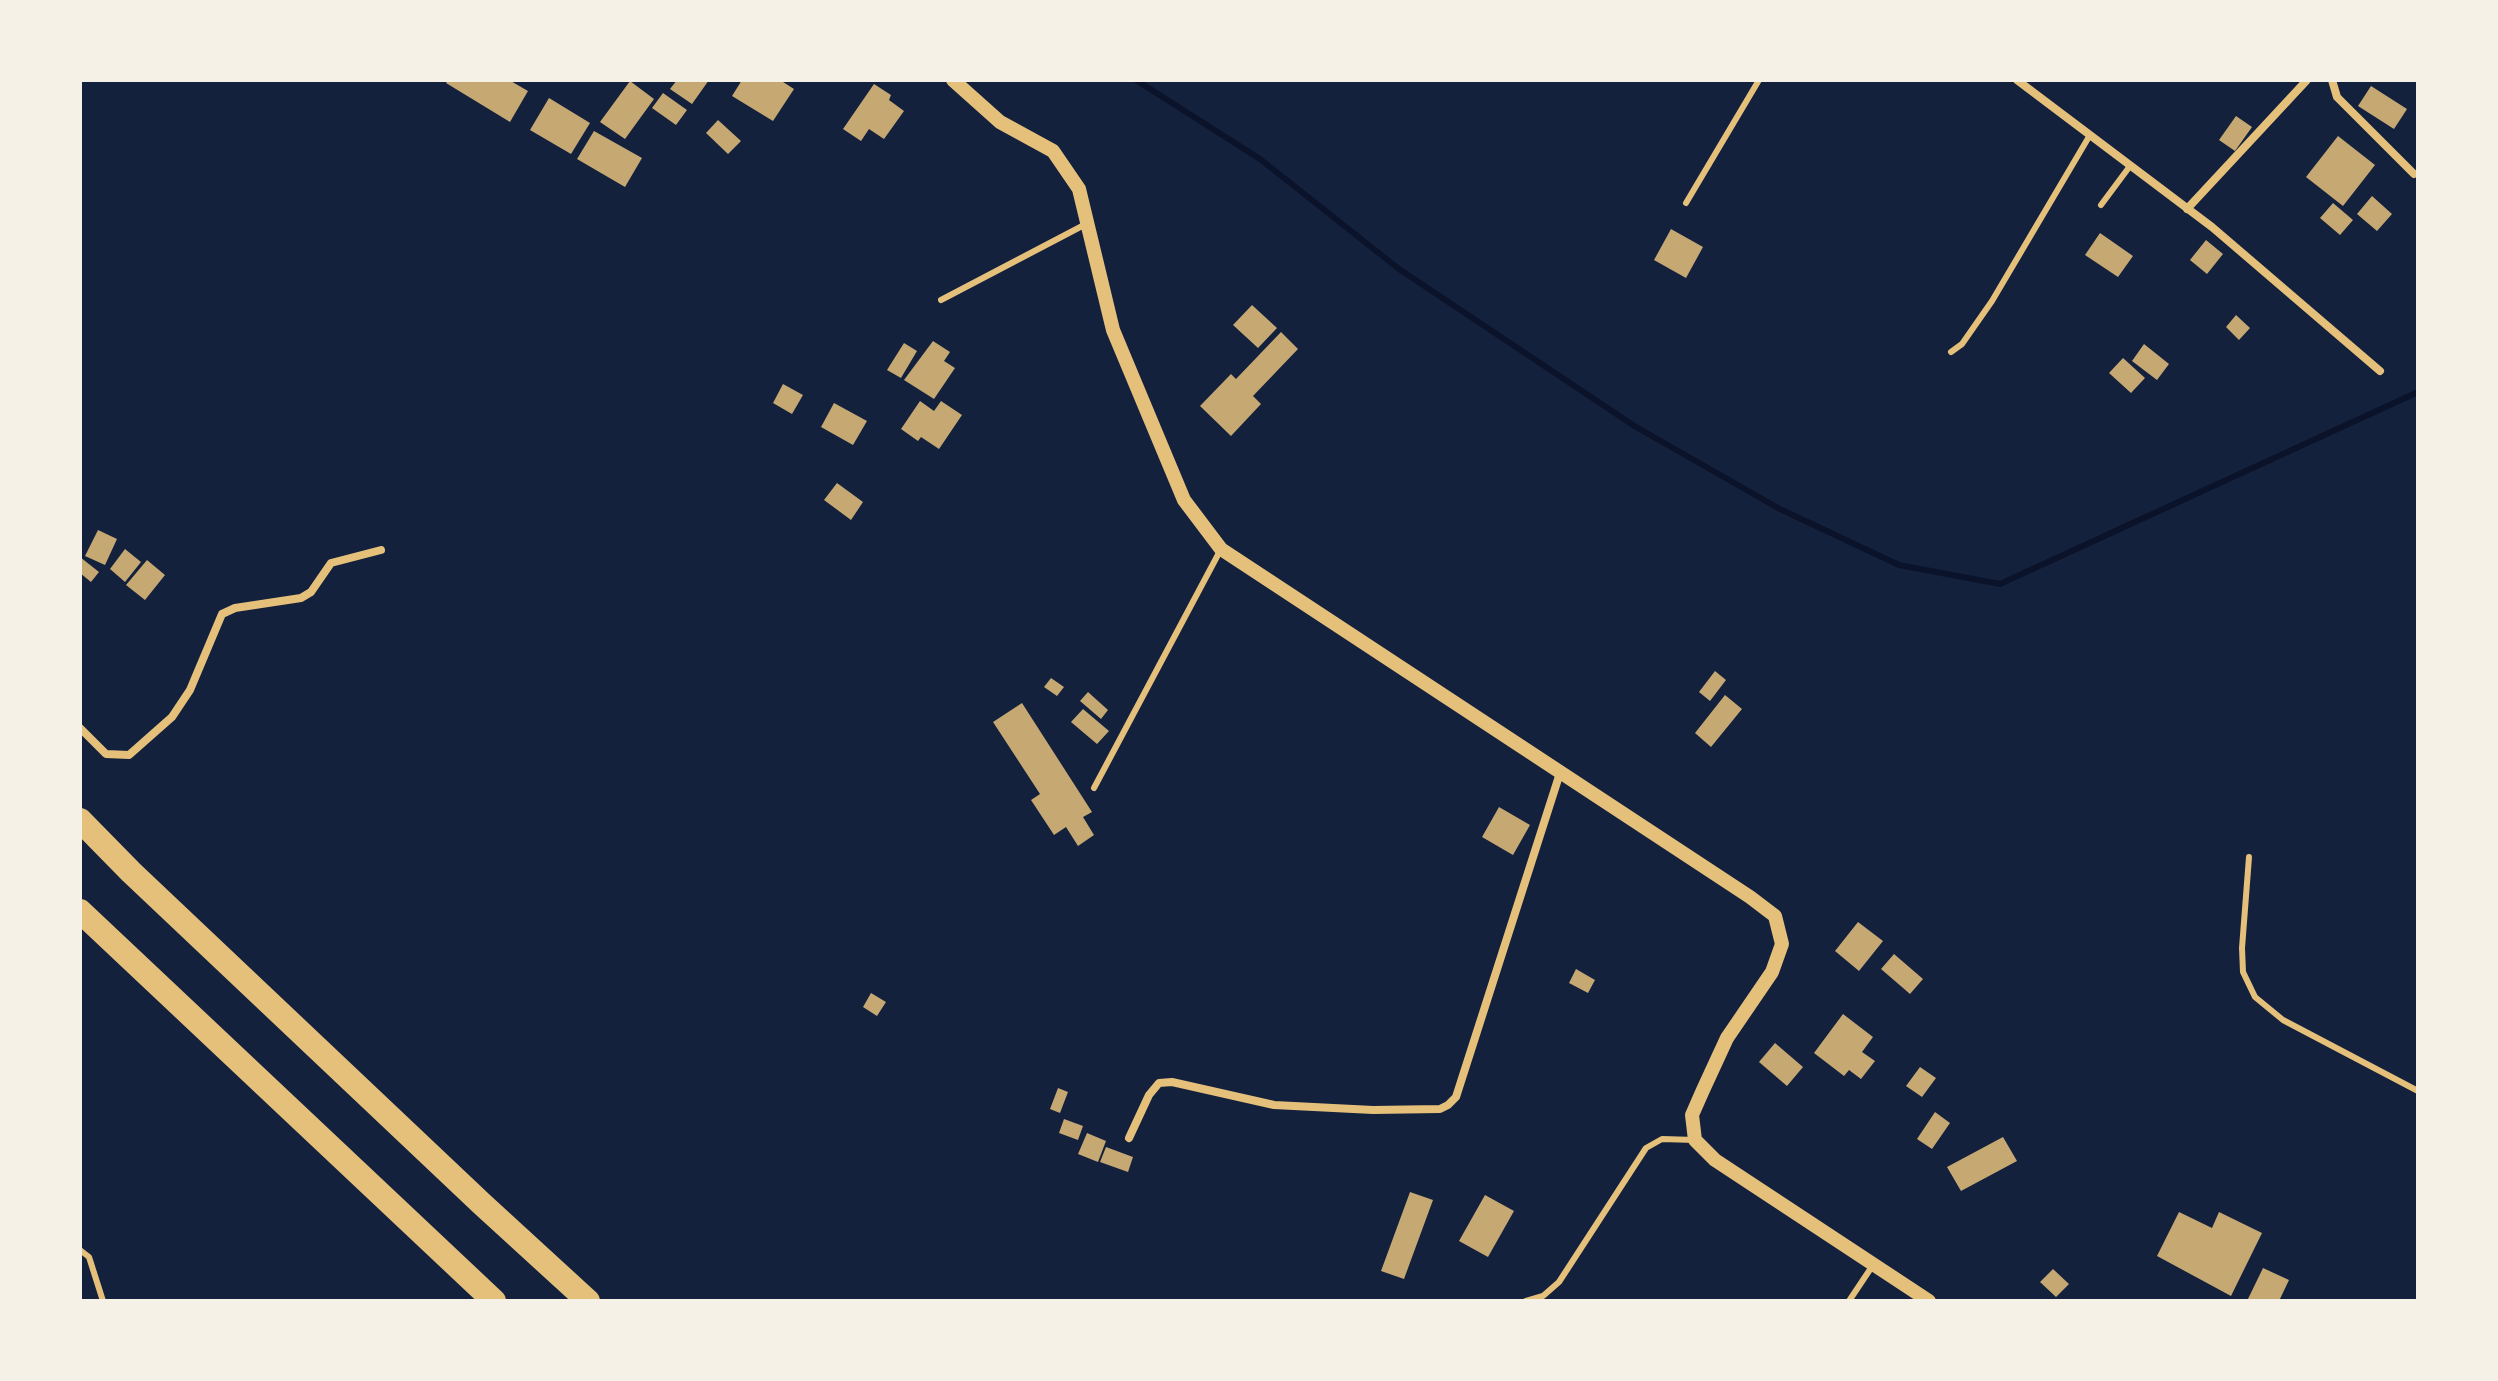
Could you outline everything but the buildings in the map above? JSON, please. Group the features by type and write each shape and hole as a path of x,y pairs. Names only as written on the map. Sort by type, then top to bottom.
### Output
{"highway":[{"path":"80,820 131,872 588,1301"},
{"path":"80,911 494,1301"}],"street":[{"path":"953,80 1000,122 1053,151 1079,189 1113,330 1184,500 1221,549 1775,916 1782,944 1772,972 1727,1038 1692,1115 1695,1140 1715,1160 1929,1301"},
{"path":"2017,80 2187,209 2380,371"},
{"path":"2187,209 2307,80"},
{"path":"2332,80 2337,97 2414,174"},
{"path":"80,728 106,754 129,755 172,717 190,690 222,614 235,608 301,598 311,592 331,563 381,550"},
{"path":"1129,1138 1149,1095 1159,1083 1172,1082 1274,1105 1373,1110 1440,1109 1448,1105 1456,1097 1560,773"}],"lane":[{"path":"1686,203 1759,80"},
{"path":"1951,352 1962,344 1992,301 2090,135"},
{"path":"2101,205 2130,166"},
{"path":"941,300 1087,223"},
{"path":"1094,788 1221,549"},
{"path":"2249,857 2243,972 2255,997 2283,1020 2418,1091"},
{"path":"1526,1301 1543,1296 1559,1282 1646,1148 1662,1139 1695,1140"},
{"path":"80,1250 89,1257 103,1301"},
{"path":"1849,1301 1873,1265"}],"waterway":[{"path":"1136,80 1260,159 1399,269 1636,427 1780,509 1899,565 2000,584 2418,392"}]}
